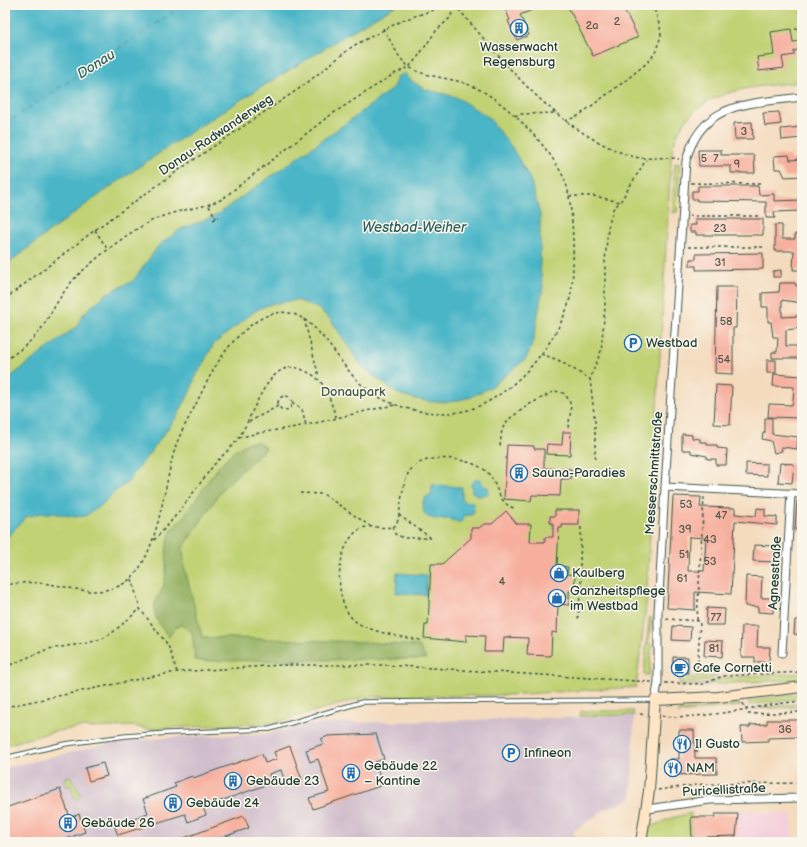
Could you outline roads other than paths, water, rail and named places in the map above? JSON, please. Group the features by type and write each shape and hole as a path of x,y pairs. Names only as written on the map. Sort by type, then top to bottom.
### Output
{"street":[{"name":"Messerschmittstraße","path":"655,700 658,683 658,618 665,487 683,183 686,161 692,143 700,131 712,118 727,109 746,104 802,97"},
{"path":"665,487 802,494"},
{"name":"Agnesstraße","path":"782,653 792,493"},
{"path":"641,842 650,791 655,700 739,694 802,687"},
{"name":"Puricellistraße","path":"647,809 710,800 802,798"}],"lane":[{"path":"5,758 65,744 112,737 169,732 270,729 362,702 655,700"}],"water":[{"name":"Donau","path":"16,5 397,5 232,105 155,156 42,237 5,266 5,13"},
{"name":"Westbad-Weiher","path":"405,73 408,78 424,89 456,97 488,117 511,146 530,179 540,214 540,268 543,287 533,343 526,359 491,387 471,397 451,402 433,402 415,399 398,394 362,367 331,320 319,309 297,300 270,304 255,311 214,344 195,378 190,392 178,415 128,482 112,494 102,505 85,516 75,517 53,513 41,513 26,517 5,540 5,381 76,327 84,313 107,293 133,281 159,245 181,229 215,216 356,116 393,88 397,77"},
{"path":"476,479 482,480 481,484 489,488 488,494 479,496 472,492 471,484"},
{"path":"432,485 462,487 462,499 464,502 469,501 473,503 474,512 472,515 466,515 460,523 450,520 430,518 427,516 423,512 423,501 427,496 431,496"},
{"path":"397,573 427,575 426,595 396,593"}],"place":[{"name":"Wasserwacht Regensburg","path":"519,28"},
{"name":"Westbad","path":"633,343"},
{"name":"Sauna-Paradies","path":"519,473"},
{"name":"Kaulberg","path":"559,573"},
{"name":"Ganzheitspflege im Westbad","path":"557,598"},
{"name":"Cafe Cornetti","path":"680,668"},
{"name":"Il Gusto","path":"682,744"},
{"name":"Infineon","path":"511,753"},
{"name":"NAM","path":"673,768"},
{"name":"Gebäude 22 – Kantine","path":"351,773"},
{"name":"Gebäude 23","path":"233,781"},
{"name":"Gebäude 24","path":"173,803"},
{"name":"Gebäude 26","path":"68,823"}],"park label":[{"name":"Donaupark","path":"353,392"}]}
